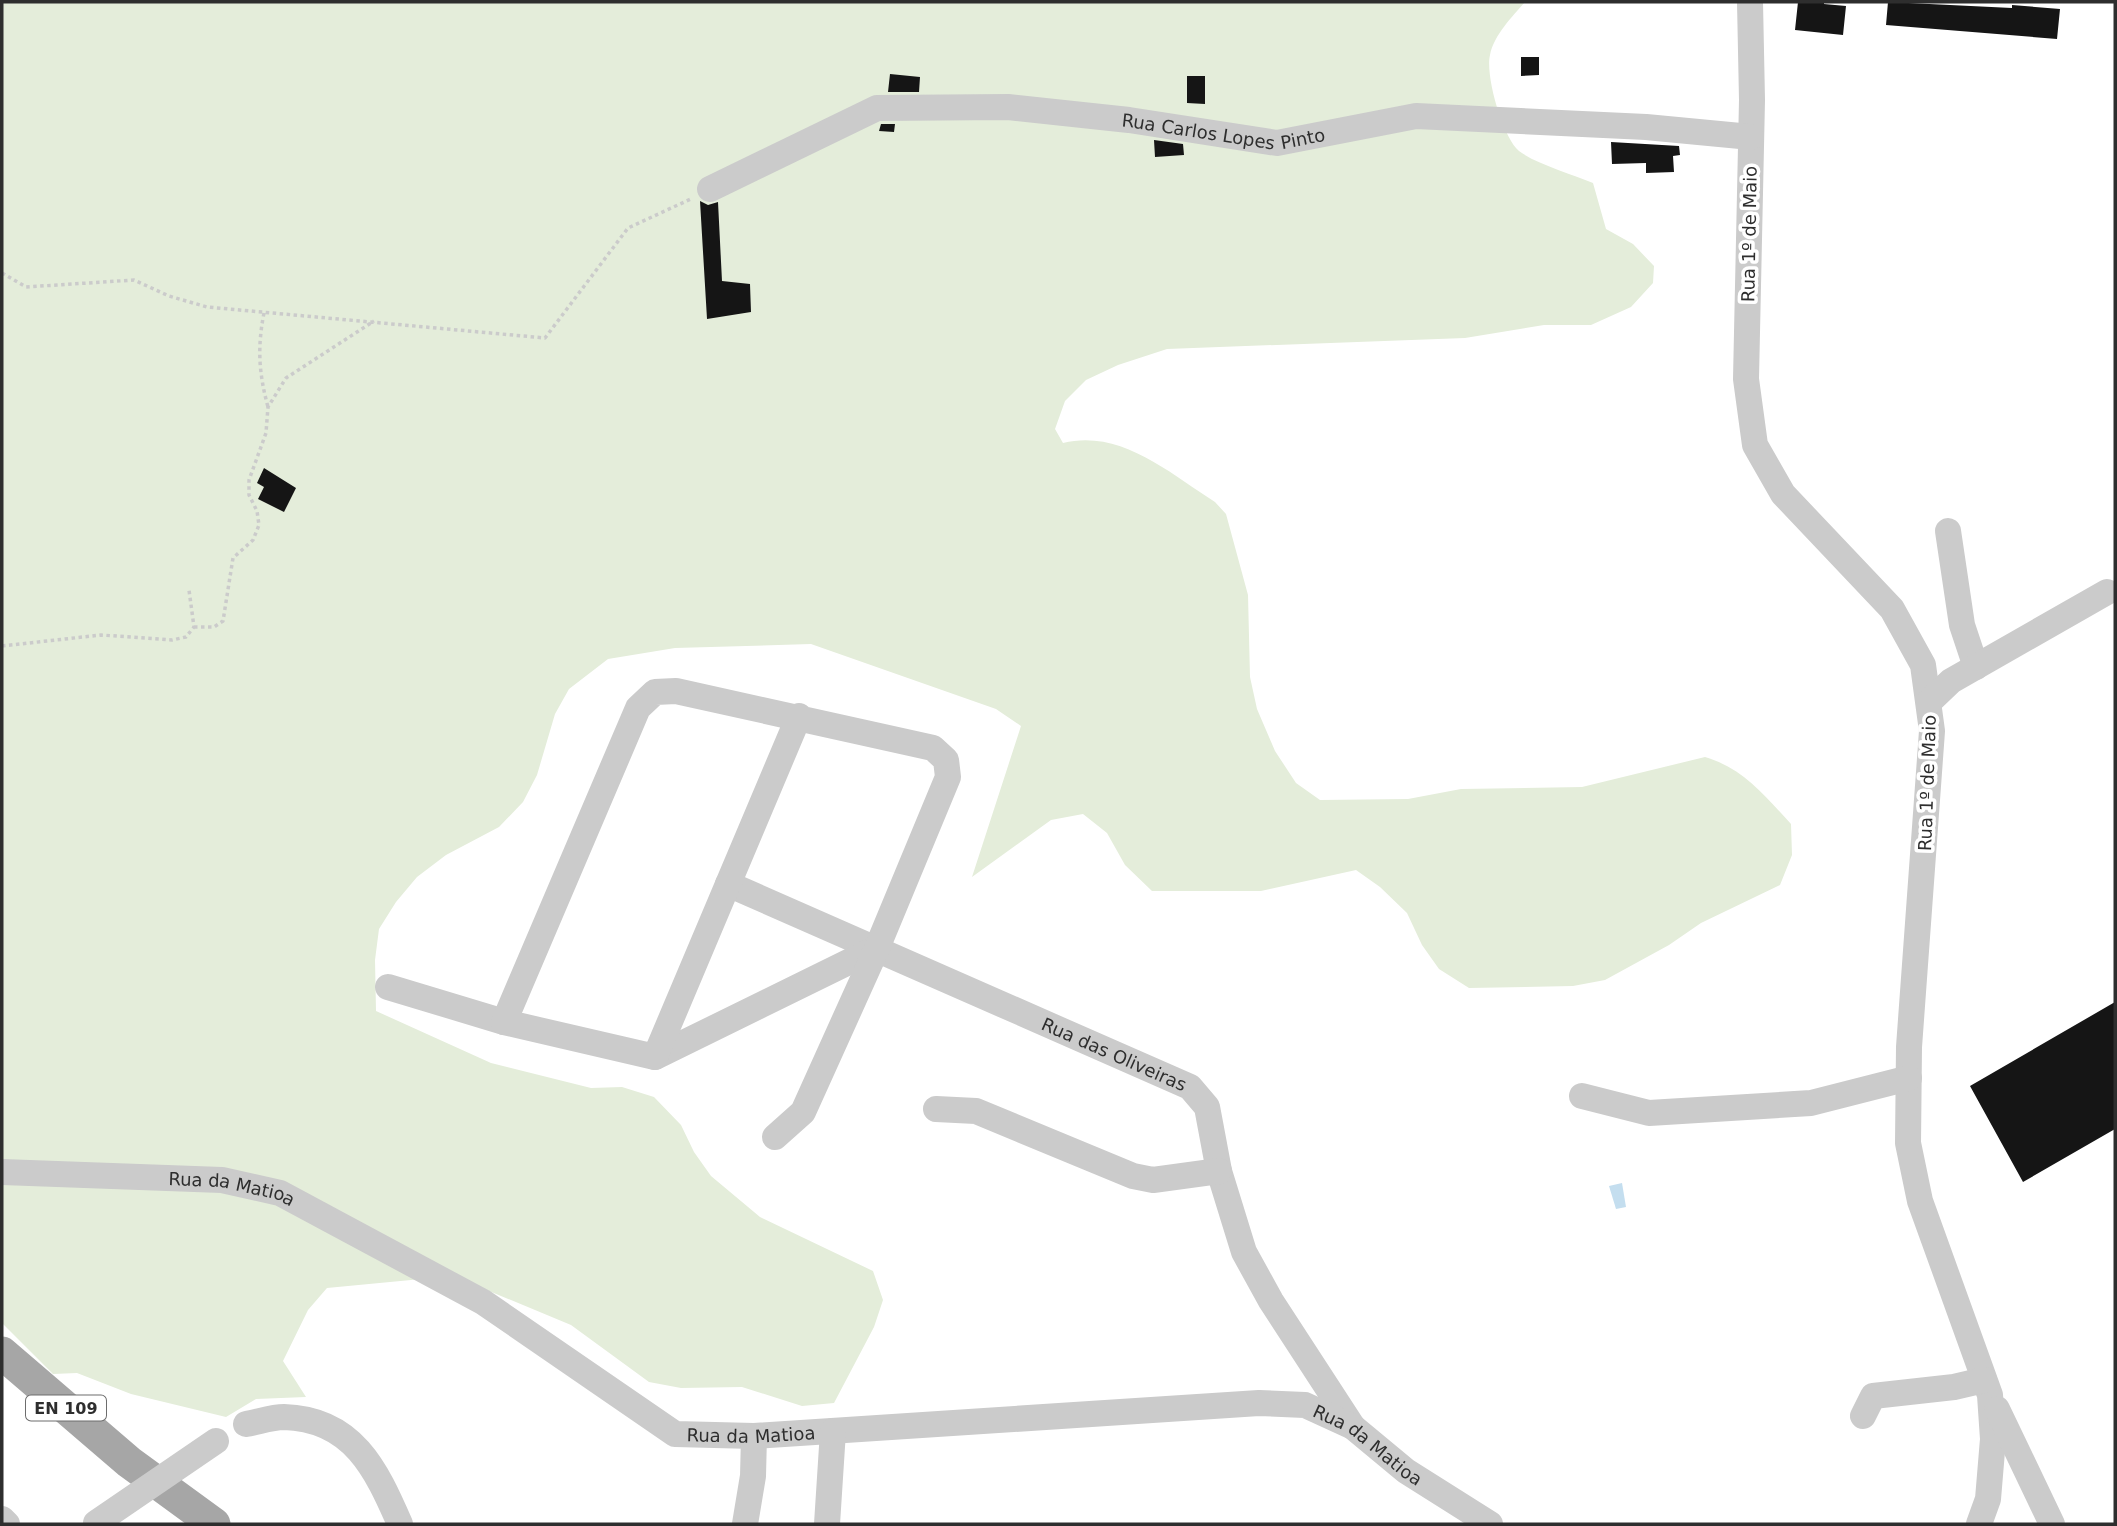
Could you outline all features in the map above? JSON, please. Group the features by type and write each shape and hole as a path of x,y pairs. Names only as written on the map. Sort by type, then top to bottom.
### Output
{"main road":[{"name":"EN 109","path":"2,1353 130,1462 214,1524"},
{"name":"EN 109","path":"130,1462 193,1524"}],"street":[{"name":"Rua 1º de Maio","path":"1750,2 1751,137 1746,379 1755,445 1783,494 1892,609 1923,665 1930,701 1933,731 1909,1078 1908,1143 1920,1201 1987,1387 1993,1440 1988,1499 1979,1524"},
{"name":"Rua Carlos Lopes Pinto","path":"710,189 877,108 1008,107 1129,120 1277,143 1416,116 1632,126 1751,137"},
{"path":"1948,531 1962,625 1976,667"},
{"path":"1930,701 1951,681 2107,592"},
{"path":"504,1022 638,708 654,692 676,691 799,716 933,748 946,760 948,777 877,948 803,1112 775,1137"},
{"path":"655,1057 799,716"},
{"name":"Rua das Oliveiras","path":"728,884 1190,1087 1206,1107 1219,1171 1249,1262 1270,1301 1353,1427"},
{"path":"388,986 504,1022 655,1057 877,948"},
{"path":"1582,1096 1649,1113 1811,1103 1909,1078"},
{"path":"936,1109 976,1111 1133,1176 1153,1180 1219,1171"},
{"name":"Rua da Matioa","path":"2,1172 222,1180 280,1193 483,1302 675,1434 754,1436 1259,1403 1306,1405 1353,1427 1406,1471 1490,1524"},
{"path":"1863,1416 1872,1396 1954,1387 1987,1387 2052,1524"},
{"path":"246,1424 282,1417 318,1423 351,1440 377,1473 400,1524"},
{"path":"827,1524 833,1431"},
{"path":"745,1524 753,1476 754,1436"},
{"path":"95,1524 216,1441"},
{"path":"2,1519 7,1524"}],"path":[{"path":"2,273 26,287 134,280 169,296 207,307 375,320 545,338 628,228 710,189"},
{"path":"194,627 214,627 223,621 233,558 253,540 259,525 257,511 250,495 249,480 267,433 268,407 258,372 259,339 264,313"},
{"path":"268,407 286,378 375,320"},
{"path":"2,646 101,635 172,640 186,637 194,627 189,590"}],"green space":[{"path":"2,2 1525,2 1499,33 1490,55 1490,77 1501,120 1513,144 1526,156 1593,183 1606,229 1633,244 1654,266 1653,283 1631,307 1591,325 1544,325 1465,338 1167,349 1118,365 1086,380 1065,401 1055,429 1063,443 1084,440 1105,442 1144,456 1215,502 1226,514 1248,595 1250,677 1257,709 1275,751 1296,783 1320,800 1408,799 1461,789 1582,787 1705,757 1742,776 1791,824 1792,855 1780,885 1701,923 1669,945 1605,980 1573,986 1469,988 1439,969 1422,945 1407,913 1380,887 1356,870 1261,891 1152,891 1125,865 1107,833 1083,814 1051,820 972,877 1021,726 996,709 811,644 675,648 608,659 569,689 555,714 537,775 523,802 499,827 446,855 417,877 396,902 379,929 375,960 376,1011 491,1063 591,1088 622,1087 654,1097 681,1125 694,1152 711,1176 760,1217 873,1271 883,1300 874,1327 834,1403 802,1406 742,1387 681,1388 649,1382 571,1325 453,1276 327,1288 308,1310 283,1361 306,1397 256,1399 226,1417 131,1394 77,1373 53,1374 2,1323"}],"water":[{"path":"1622,1183 1626,1207 1616,1209 1609,1186"}],"building":[{"path":"1798,2 1824,2 1846,6 1843,35 1795,30"},
{"path":"1888,2 2060,9 2057,39 1886,25"},
{"path":"1521,57 1539,57 1539,75 1521,76"},
{"path":"890,74 920,77 919,92 888,92"},
{"path":"1187,76 1205,76 1205,104 1187,103"},
{"path":"881,124 895,124 894,132 879,131"},
{"path":"1154,140 1183,144 1184,155 1155,157"},
{"path":"1611,142 1679,146 1680,155 1673,156 1674,172 1646,173 1646,163 1612,164"},
{"path":"700,201 708,205 718,202 722,281 750,284 751,312 707,319"},
{"path":"264,468 296,488 284,512 258,499 264,487 257,483"},
{"path":"2115,1002 2115,1129 2023,1182 1970,1086"}]}
